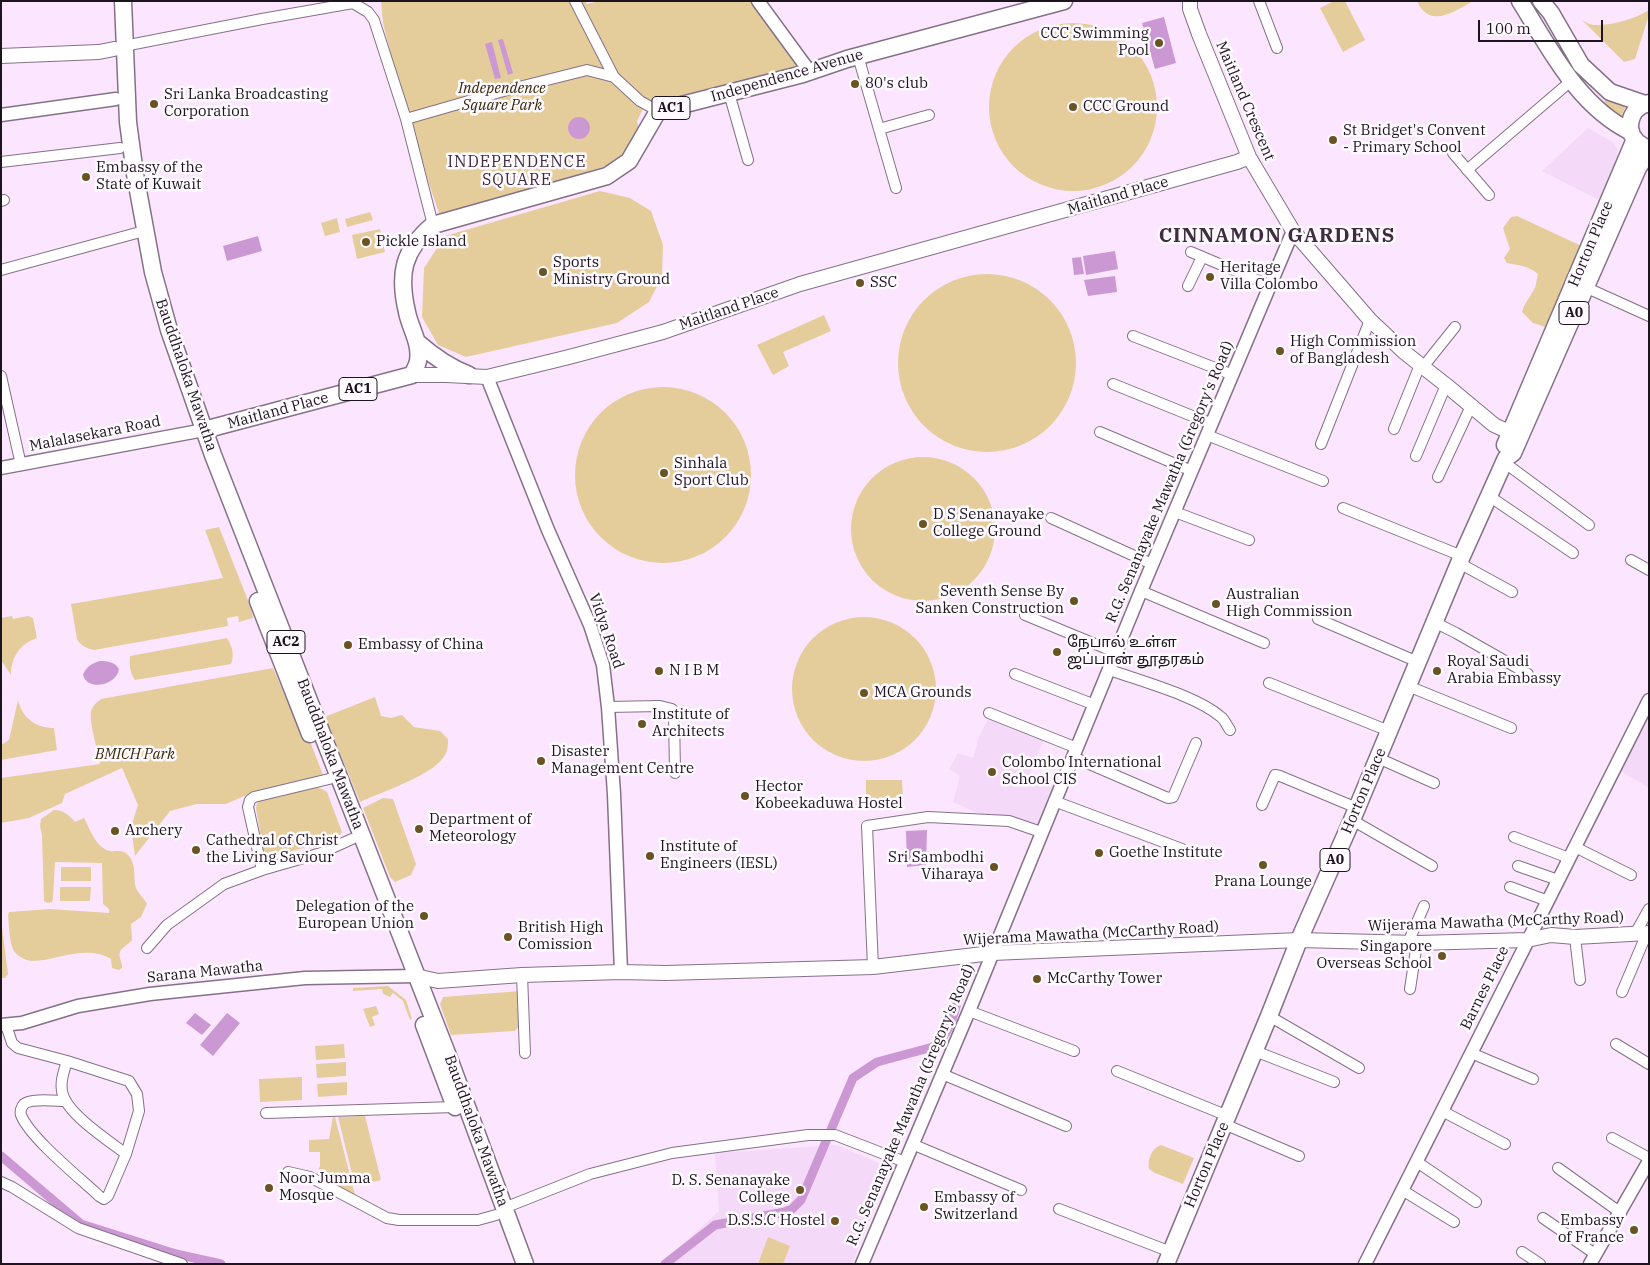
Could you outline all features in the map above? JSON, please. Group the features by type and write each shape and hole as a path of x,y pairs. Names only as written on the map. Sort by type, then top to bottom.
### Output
{"main road":[{"name":"Bauddhaloka Mawatha","path":"114,1 135,174 140,232"},
{"name":"Bauddhaloka Mawatha","path":"123,1 119,48 114,66 120,148 140,232 199,431 410,976 455,1107 525,1264"},
{"name":"Independence Avenue","path":"658,111 810,72 858,56 1064,1"},
{"path":"1520,1 1571,81 1605,117 1641,142"},
{"path":"1541,1 1551,13 1581,65 1610,92 1647,104"},
{"name":"Maitland Crescent","path":"1188,4 1248,157 1293,231 1370,320 1422,366 1494,425 1517,431"},
{"path":"1,56 99,52 119,48"},
{"name":"A0","path":"1641,142 1630,119 1638,107 1647,104"},
{"name":"AC1","path":"417,342 407,312 404,294 404,267 406,257 417,239 433,225 607,176 629,161 658,111"},
{"name":"Horton Place","path":"1517,431 1586,287 1638,168 1641,142"},
{"name":"Horton Place","path":"1169,1258 1255,1051 1298,940 1354,814 1489,496 1505,460 1513,453 1517,431 1641,142"},
{"name":"Maitland Place","path":"199,431 412,375 468,375 487,378 664,332 800,284 1140,190 1238,162 1248,157"},
{"path":"412,375 418,361 417,342"},
{"path":"417,342 434,357 468,375"},
{"name":"Maitland Crescent","path":"1460,396 1517,431"},
{"name":"Bauddhaloka Mawatha","path":"334,777 352,839 410,976 450,1062 500,1211 514,1264"},
{"name":"Wijerama Mawatha (McCarthy Road)","path":"410,976 438,980 622,972 666,973 873,967 992,952 1298,940 1413,943 1527,940 1551,935 1575,937 1644,933"}],"street":[{"path":"575,1 614,77 640,101 658,111"},
{"path":"758,1 810,72"},
{"path":"1259,1 1277,48"},
{"path":"119,48 352,2 368,12 374,20 406,119 433,225"},
{"path":"858,56 896,188"},
{"path":"406,119 507,90 587,70 614,77"},
{"path":"1467,170 1571,81"},
{"path":"729,93 748,160"},
{"path":"1,115 116,99"},
{"path":"879,129 929,115"},
{"path":"1,162 120,148"},
{"path":"1453,153 1489,195"},
{"name":"R.G. Senanayake Mawatha (Gregory's Road)","path":"862,1264 969,1011 1152,564 1293,231"},
{"path":"1,270 140,232"},
{"path":"1191,252 1269,285"},
{"path":"1188,286 1202,258"},
{"path":"1586,287 1649,316"},
{"path":"1321,444 1370,320"},
{"path":"1394,429 1422,366 1455,327"},
{"path":"1133,336 1232,376"},
{"path":"1,376 21,465"},
{"name":"Vidya Road","path":"487,378 548,530 590,625 603,665 608,707 616,835 622,972"},
{"path":"1113,384 1323,481"},
{"path":"1416,456 1446,384"},
{"path":"1438,477 1471,406"},
{"name":"Malalasekara Road","path":"1,468 199,431"},
{"path":"1100,432 1192,471"},
{"path":"1505,460 1589,525"},
{"path":"1489,496 1573,553"},
{"path":"1343,508 1461,560 1512,592"},
{"path":"1175,512 1249,540"},
{"path":"1052,518 1152,564"},
{"path":"1631,560 1649,570"},
{"path":"1141,591 1264,643"},
{"path":"1025,616 1117,652"},
{"path":"1318,619 1418,662"},
{"path":"1434,622 1528,674"},
{"path":"1110,670 1206,706 1223,718 1230,730"},
{"path":"1014,674 1095,705"},
{"path":"1269,683 1389,731"},
{"path":"1408,686 1511,728"},
{"name":"Barnes Place","path":"1365,1264 1649,700"},
{"path":"608,707 660,706 672,709 674,714 674,773"},
{"path":"989,713 1075,752 1168,798 1173,797 1196,742"},
{"path":"1378,758 1434,783"},
{"path":"1262,805 1274,775 1280,776 1354,814 1432,866"},
{"path":"262,870 248,807 250,800 254,797 334,777"},
{"path":"1054,801 1182,849"},
{"path":"873,967 867,826 928,816 1009,821 1042,832"},
{"path":"1514,837 1572,853 1631,875"},
{"path":"147,948 167,925 224,884 262,870 321,853 352,839"},
{"path":"1518,866 1558,880"},
{"path":"1510,887 1548,901"},
{"path":"1410,989 1413,943 1424,906"},
{"path":"1622,992 1644,933 1649,909"},
{"path":"1575,937 1580,980"},
{"path":"522,975 525,1053"},
{"name":"Sarana Mawatha","path":"4,1025 22,1023 78,1006 150,994 298,979 410,976"},
{"path":"969,1011 1074,1051"},
{"path":"1269,1016 1359,1068"},
{"path":"4,1025 12,1043 18,1048 68,1061 129,1081 137,1094 139,1111 126,1154 108,1196 104,1199 36,1136 21,1115 21,1109 24,1104 32,1101 66,1101"},
{"path":"1616,1044 1649,1064"},
{"path":"1255,1051 1334,1082"},
{"path":"1471,1054 1533,1079"},
{"path":"68,1061 62,1076 62,1094 66,1101 80,1118 126,1154"},
{"path":"1117,1071 1226,1120 1299,1156"},
{"path":"942,1074 1066,1126"},
{"path":"266,1114 455,1107"},
{"path":"1442,1111 1506,1144"},
{"path":"288,1172 310,1178 387,1218 399,1220 478,1220 590,1174 672,1153 808,1135 835,1135 905,1162"},
{"path":"1543,1218 1593,1259 1621,1213 1649,1160 1612,1138"},
{"path":"912,1144 1021,1190"},
{"path":"1417,1162 1476,1202"},
{"path":"1558,1168 1621,1213"},
{"path":"1,1182 78,1228 182,1264"},
{"path":"1402,1190 1454,1222"},
{"path":"1059,1209 1169,1258"},
{"path":"1522,1252 1540,1264"}],"shaded area":[{"name":"CCC Swimming Pool","path":"1164,17 1176,63 1155,69 1142,23"},
{"path":"503,39 513,73 508,75 498,40"},
{"path":"492,42 501,78 495,79 485,44"},
{"path":"579,117 587,120 590,128 587,136 579,139 571,136 568,128 571,120"},
{"path":"1588,128 1613,142 1618,150 1617,157 1599,200 1542,171"},
{"path":"258,236 262,251 227,261 223,246"},
{"path":"1115,251 1118,269 1086,275 1083,256"},
{"path":"1081,257 1084,274 1074,275 1072,258"},
{"path":"1115,276 1117,292 1088,296 1084,280"},
{"path":"100,661 113,663 119,669 113,679 96,685 86,680 83,675 90,666"},
{"path":"1649,706 1649,788 1617,769"},
{"name":"Colombo International School CIS","path":"990,716 1045,737 1030,774 1054,785 1040,822 1032,828 977,813 953,802 960,776 949,769 958,753 973,758 979,737"},
{"path":"927,830 926,865 907,867 906,831"},
{"path":"195,1013 211,1025 202,1035 186,1023"},
{"path":"227,1013 240,1023 213,1056 200,1045"},
{"name":"D. S. Senanayake College","path":"836,1145 891,1168 852,1264 661,1264 719,1211 715,1153"}],"green space":[{"name":"Independence Square Park","path":"381,1 585,1 587,4 599,1 761,1 803,67 643,109 637,121 640,134 624,160 441,219 407,119 383,23"},
{"path":"1334,1 1345,1 1365,40 1343,52 1320,8"},
{"path":"1417,1 1473,1 1458,10 1442,16 1435,16 1428,14 1422,9"},
{"path":"1649,10 1635,59 1624,62 1582,20 1592,25 1615,23 1630,19"},
{"name":"CCC Ground","path":"1081,23 1105,29 1133,47 1151,75 1156,91 1156,123 1151,139 1133,167 1120,177 1097,188 1065,191 1041,185 1013,167 1003,154 992,131 989,99 995,75 1013,47 1026,37 1049,26"},
{"path":"1608,98 1626,105 1621,117 1602,104"},
{"name":"Sports Ministry Ground","path":"600,191 630,198 651,211 663,245 662,277 649,302 617,323 466,357 438,345 422,317 424,268 445,236"},
{"path":"370,212 373,220 347,227 345,219"},
{"path":"1517,216 1588,249 1552,329 1533,323 1522,312 1535,288 1538,274 1519,265 1507,263 1504,258 1510,249 1503,228 1511,217"},
{"path":"337,218 340,232 325,236 321,223"},
{"path":"380,229 385,252 357,259 352,235"},
{"path":"987,274 1021,281 1036,289 1050,300 1061,314 1069,329 1076,363 1069,397 1061,412 1050,426 1036,437 1021,445 987,452 953,445 938,437 924,426 913,412 905,397 898,363 905,329 913,314 924,300 938,289 953,281"},
{"path":"824,315 831,331 783,352 789,366 773,375 757,345"},
{"name":"Sinhala Sport Club","path":"654,387 672,387 704,397 719,407 731,419 741,434 747,449 751,475 747,501 741,516 731,531 719,543 704,553 689,559 672,563 654,563 622,553 607,543 595,531 585,516 579,501 575,484 575,466 585,434 595,419 607,407 622,397 637,391"},
{"name":"D S Senanayake College Ground","path":"923,457 937,458 951,463 963,469 974,478 983,489 989,501 994,515 994,543 989,557 983,569 974,580 963,589 951,595 937,600 923,601 909,600 895,595 883,589 872,580 863,569 857,557 852,543 851,529 852,515 857,501 863,489 872,478 883,469 895,463 909,458"},
{"path":"219,527 251,608 253,618 239,622 238,616 227,618 228,626 94,650 84,646 77,639 71,604 223,578 205,530"},
{"path":"12,616 13,619 28,616 33,618 37,638 26,644 18,652 11,668 11,675 1,660 1,618"},
{"name":"MCA Grounds","path":"864,617 892,622 915,638 931,661 936,689 931,717 915,740 892,756 864,761 836,756 813,740 797,717 792,689 797,661 813,638 836,622"},
{"path":"227,638 233,657 231,664 135,680 132,674 130,656"},
{"name":"BMICH Park","path":"273,668 288,703 296,705 323,775 249,794 226,804 197,804 170,811 135,856 131,827 138,805 122,768 65,794 62,803 29,818 1,823 1,778 100,764 92,730 91,712 92,708 101,699"},
{"path":"375,697 381,716 391,718 402,715 414,727 440,731 448,739 448,746 443,758 428,771 360,802 326,719 327,716"},
{"path":"18,700 26,717 31,721 47,728 54,728 57,750 1,760 1,745 9,740"},
{"path":"866,780 902,780 903,800 866,799"},
{"path":"317,787 327,792 342,832 339,837 270,858 264,854 256,808 257,803"},
{"path":"383,798 393,799 416,864 411,875 395,882 390,877 363,808"},
{"path":"54,810 66,813 75,822 84,818 94,838 101,846 110,851 124,852 133,863 136,888 147,904 141,917 131,924 132,940 120,952 122,968 119,970 112,968 111,959 91,953 72,954 32,961 21,957 13,949 9,932 9,912 50,909 109,913 109,909 103,904 102,863 55,862 52,902 44,901 40,826 41,819"},
{"path":"61,867 91,867 91,881 61,881"},
{"path":"60,887 91,887 90,901 60,901"},
{"path":"1,919 8,974 5,978 1,978"},
{"path":"388,986 406,1000 412,1019 410,1020 403,1001 393,993 390,997 383,994 382,989 353,991 353,988"},
{"path":"520,991 520,1025 515,1031 451,1035 440,1004 443,997"},
{"path":"376,1006 379,1014 372,1017 375,1025 370,1027 363,1009"},
{"path":"344,1044 345,1058 316,1060 315,1046"},
{"path":"346,1062 346,1076 317,1078 316,1064"},
{"path":"302,1077 302,1100 260,1102 259,1079"},
{"path":"347,1082 347,1095 318,1097 317,1084"},
{"path":"365,1116 381,1180 355,1186 338,1117"},
{"path":"333,1117 335,1117 355,1195 316,1175 320,1166 320,1152 309,1152 309,1140 329,1139"},
{"path":"1161,1145 1194,1158 1183,1184 1149,1169 1151,1154"},
{"path":"768,1237 790,1246 783,1264 758,1264"}],"waterway":[{"path":"665,1264 715,1225 785,1212 792,1209 801,1200 853,1078 877,1062 933,1047 939,1042 949,1028 962,986"},
{"path":"1,1156 81,1224 176,1254 221,1264"}],"place":[{"name":"CCC Swimming Pool","path":"1159,43"},
{"name":"80's club","path":"855,84"},
{"name":"Sri Lanka Broadcasting Corporation","path":"154,104"},
{"name":"CCC Ground","path":"1073,107"},
{"name":"St Bridget's Convent - Primary School","path":"1333,140"},
{"name":"Embassy of the State of Kuwait","path":"86,177"},
{"name":"Pickle Island","path":"366,242"},
{"name":"Sports Ministry Ground","path":"543,272"},
{"name":"Heritage Villa Colombo","path":"1210,277"},
{"name":"SSC","path":"860,283"},
{"name":"High Commission of Bangladesh","path":"1280,351"},
{"name":"Sinhala Sport Club","path":"664,473"},
{"name":"D S Senanayake College Ground","path":"923,524"},
{"name":"Seventh Sense By Sanken Construction","path":"1074,601"},
{"name":"Australian High Commission","path":"1216,604"},
{"name":"Embassy of China","path":"348,645"},
{"name":"நேபால் உள்ள ஜப்பான் தூதரகம்","path":"1057,652"},
{"name":"N I B M","path":"659,671"},
{"name":"Royal Saudi Arabia Embassy","path":"1437,671"},
{"name":"MCA Grounds","path":"864,693"},
{"name":"Institute of Architects","path":"642,724"},
{"name":"Disaster Management Centre","path":"541,761"},
{"name":"Colombo International School CIS","path":"992,772"},
{"name":"Hector Kobeekaduwa Hostel","path":"745,796"},
{"name":"Department of Meteorology","path":"419,829"},
{"name":"Archery","path":"115,831"},
{"name":"Cathedral of Christ the Living Saviour","path":"196,850"},
{"name":"Goethe Institute","path":"1099,853"},
{"name":"Institute of Engineers (IESL)","path":"650,856"},
{"name":"Prana Lounge","path":"1263,865"},
{"name":"Sri Sambodhi Viharaya","path":"994,867"},
{"name":"Delegation of the European Union","path":"424,916"},
{"name":"British High Comission","path":"508,937"},
{"name":"Singapore Overseas School","path":"1442,956"},
{"name":"McCarthy Tower","path":"1037,979"},
{"name":"Noor Jumma Mosque","path":"269,1188"},
{"name":"D. S. Senanayake College","path":"800,1190"},
{"name":"Embassy of Switzerland","path":"924,1207"},
{"name":"D.S.S.C Hostel","path":"835,1221"},
{"name":"Embassy of France","path":"1634,1230"}],"district":[{"name":"INDEPENDENCE SQUARE","path":"517,171"},
{"name":"CINNAMON GARDENS","path":"1277,236"}]}
